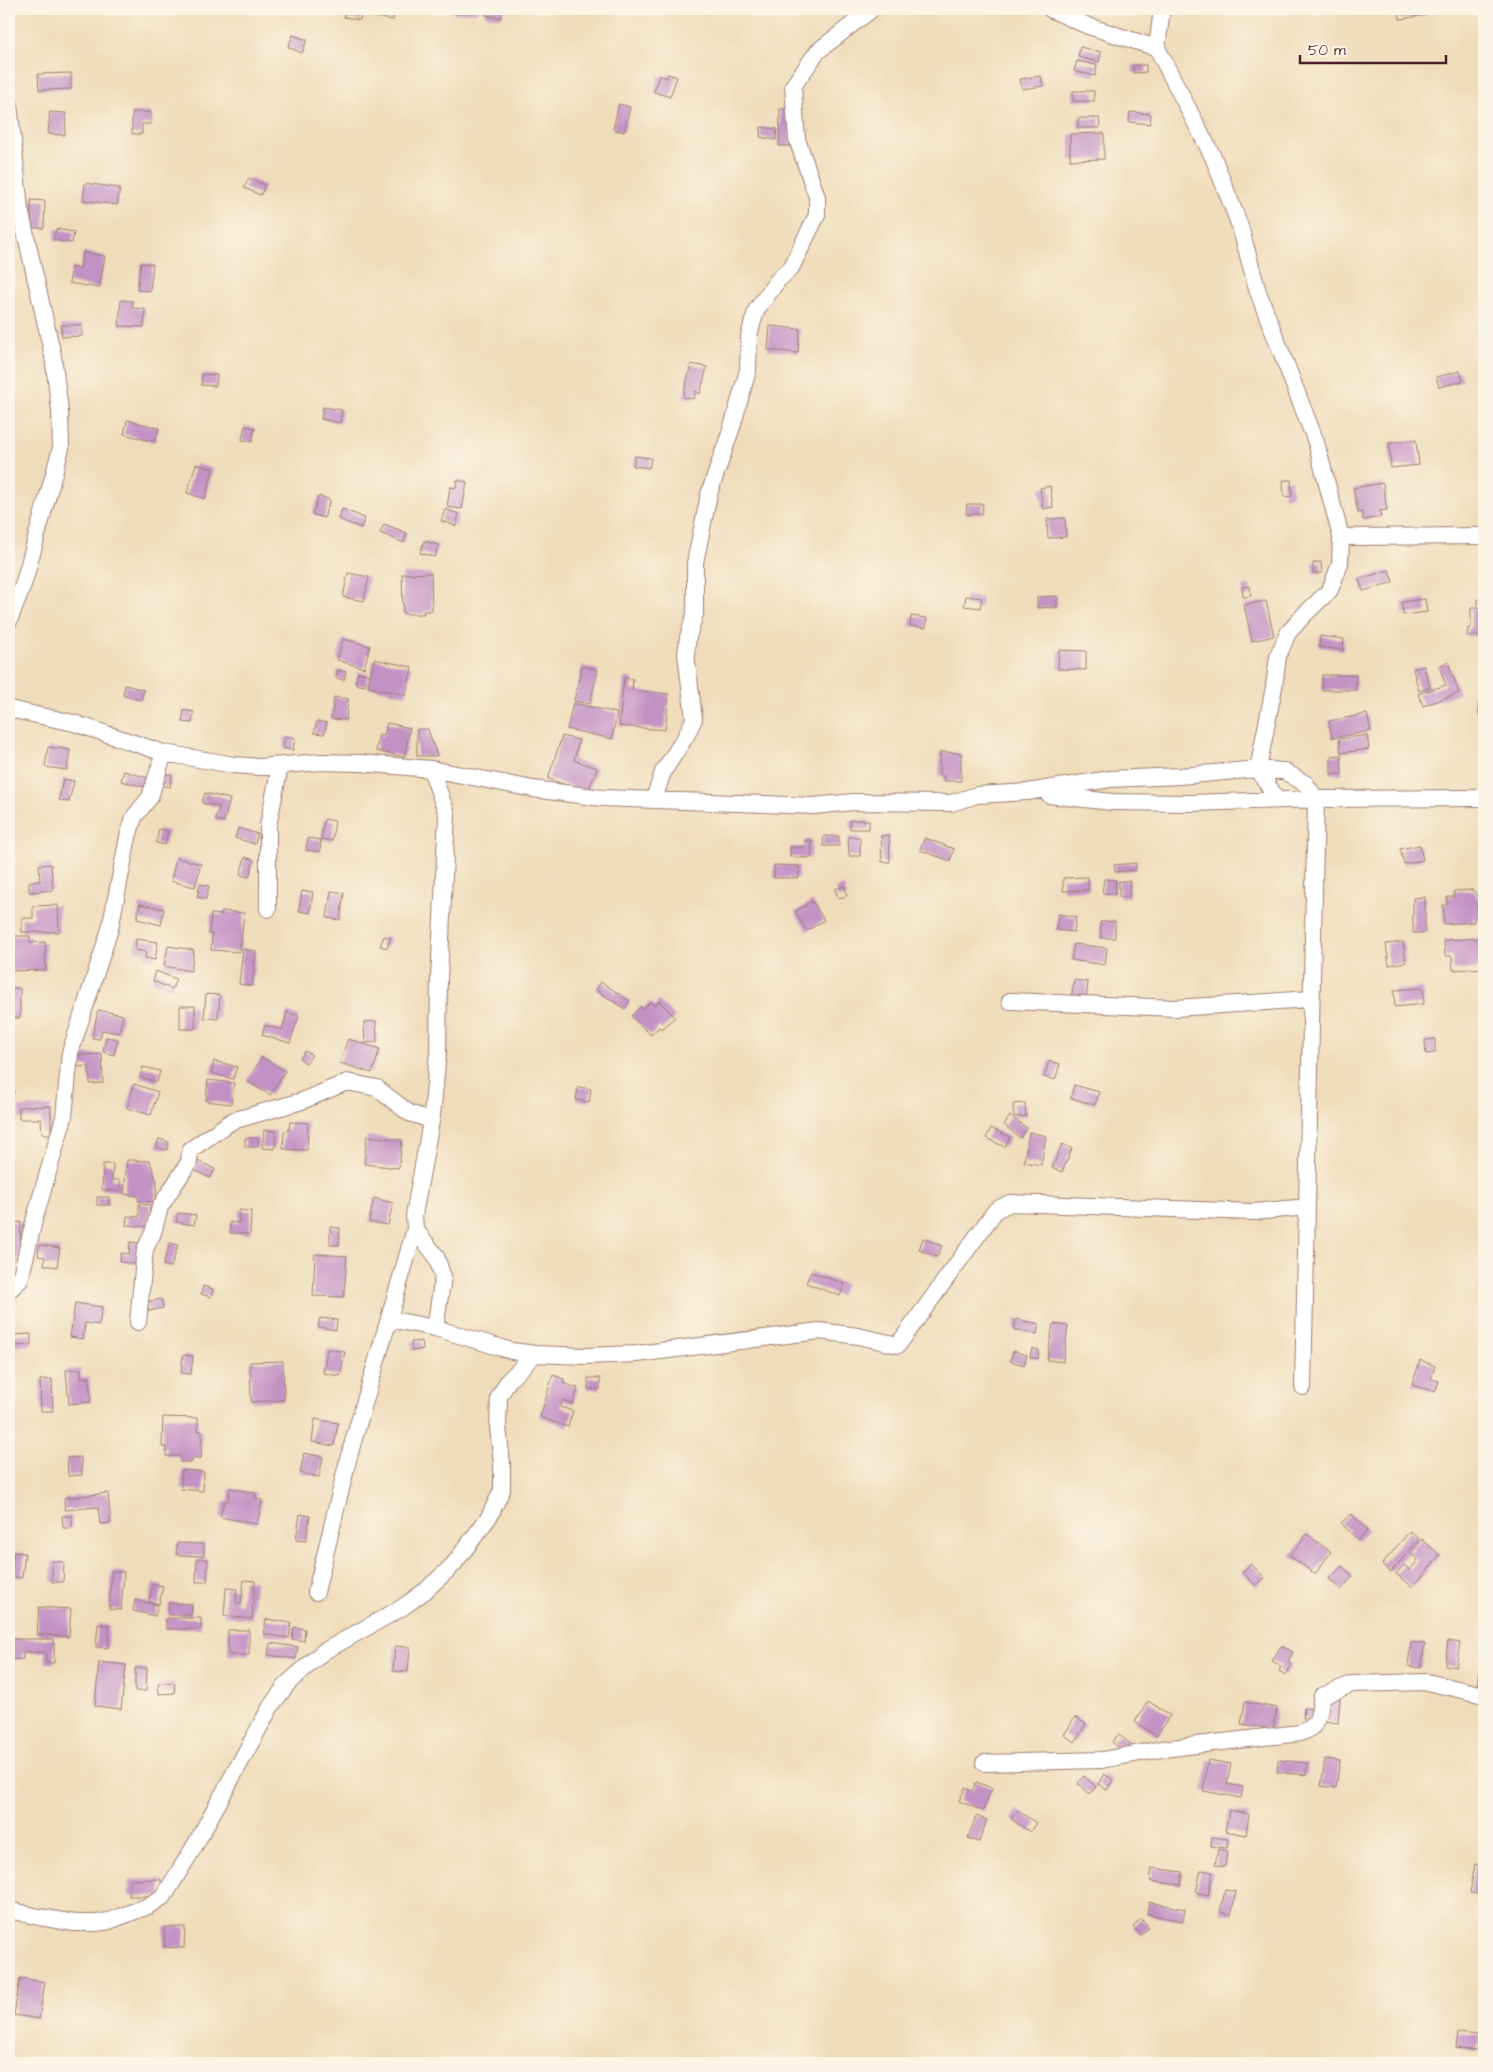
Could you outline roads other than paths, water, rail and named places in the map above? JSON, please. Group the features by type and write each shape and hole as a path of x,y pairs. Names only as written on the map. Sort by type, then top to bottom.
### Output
{"street":[{"path":"654,799 663,772 686,736 694,719 686,654 688,637 695,614 695,563 709,494 732,426 748,370 749,336 753,321 757,309 778,280 791,268 818,215 818,197 797,139 793,86 818,52 872,9"},
{"path":"1050,9 1088,26 1157,48"},
{"path":"1162,9 1157,48 1213,157 1240,226 1258,292 1316,442 1342,537 1340,564 1330,590 1288,633 1278,656 1258,769 1277,800"},
{"path":"9,103 20,209 53,356 60,411 62,448 24,582 9,621"},
{"path":"1342,537 1484,536"},
{"path":"9,710 74,724 164,753 234,766 280,766 341,762 431,769 565,794 602,798 814,806 853,802 951,803 977,796 1027,792 1110,779 1258,769 1284,771 1306,784 1316,799 1310,999 1303,1387"},
{"path":"9,1290 20,1280 34,1221 64,1117 70,1053 110,929 130,830 134,817 150,797 164,753"},
{"path":"268,909 268,826 280,766"},
{"path":"316,1592 349,1456 415,1229 414,1215 431,1120 438,1053 439,980 447,814 431,769"},
{"path":"1027,792 1112,802 1189,803 1316,799 1484,798"},
{"path":"1010,1001 1176,1008 1310,999"},
{"path":"138,1322 146,1249 153,1233 160,1207 189,1162 190,1150 232,1120 302,1102 347,1082 377,1088 409,1113 431,1120"},
{"path":"389,1319 435,1328 512,1351 535,1354 585,1356 637,1354 819,1331 858,1336 898,1345 996,1210 1010,1203 1254,1212 1307,1207"},
{"path":"415,1229 436,1256 443,1277 435,1328"},
{"path":"9,1910 38,1918 75,1923 96,1923 109,1921 148,1906 164,1896 194,1847 271,1706 288,1683 323,1652 403,1607 425,1592 453,1565 489,1517 502,1490 502,1464 498,1428 499,1398 508,1381 535,1354"},
{"path":"984,1764 1102,1760 1162,1749 1300,1732 1311,1729 1316,1724 1322,1696 1352,1684 1427,1682 1484,1695"}]}
